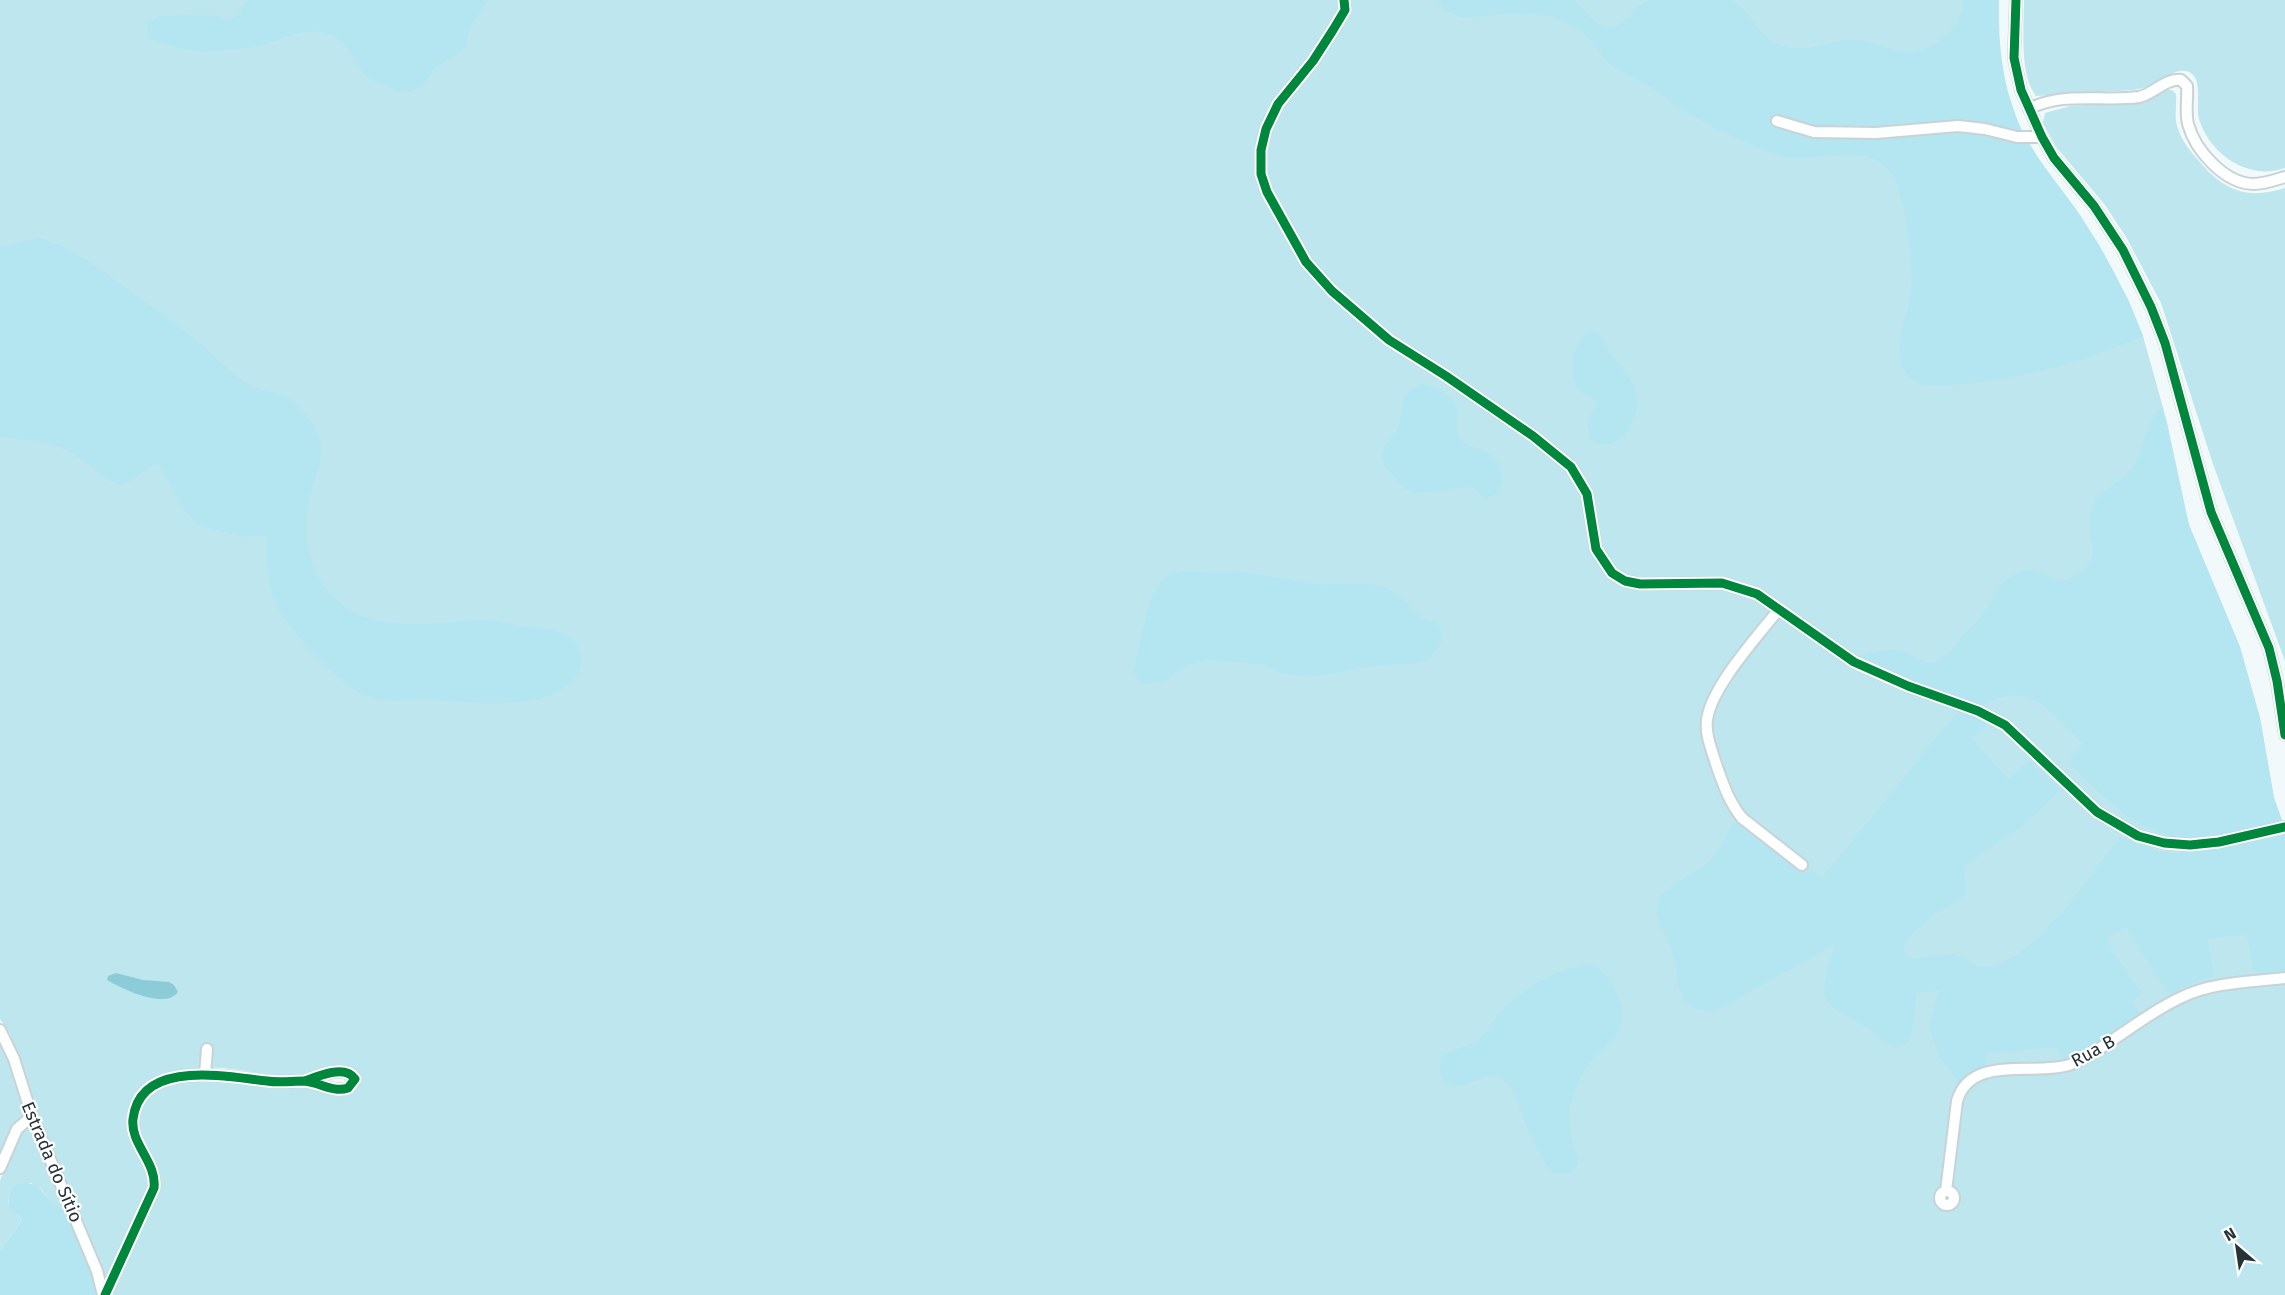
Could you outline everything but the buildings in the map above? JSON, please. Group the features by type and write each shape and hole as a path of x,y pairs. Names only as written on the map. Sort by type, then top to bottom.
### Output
{"street":[{"path":"1344,0 1345,10 1313,61 1278,105 1262,141 1261,174 1267,192 1314,272 1332,291 1389,340 1533,436 1571,467 1587,494 1596,549 1612,573 1640,584 1722,584 1756,594 1854,662 1908,686 1978,711 2005,726 2097,812 2138,836 2164,843 2190,845 2219,842 2285,828"},
{"path":"2016,0 2014,58 2021,90 2054,158 2094,206 2123,250 2151,307 2165,343 2211,512 2269,648 2277,681 2285,735"},
{"path":"2029,109 2046,101 2067,98 2141,96 2170,81 2181,80 2187,86 2186,115 2191,133 2208,158 2229,176 2244,182 2261,183 2285,177"},
{"path":"1777,122 1814,132 1875,133 1958,126 1984,129 2008,136 2042,137"},
{"path":"1779,609 1714,698 1707,720 1709,741 1723,786 1734,808 1742,818 1802,865"},
{"name":"Rua B","path":"1946,1191 1957,1101 1960,1091 1972,1078 1990,1071 2048,1068 2073,1064 2183,997 2214,987 2285,978"},
{"name":"Estrada do Sítio","path":"0,1030 8,1044 32,1116 97,1271 104,1295"},
{"path":"205,1074 207,1049"},
{"path":"104,1295 148,1203 155,1181 133,1127 137,1104 148,1090 160,1082 176,1077 205,1074 267,1081 305,1081"},
{"path":"0,1168 17,1129 32,1116"}],"shaded area":[{"path":"0,0 1999,0 1999,49 2006,87 2019,125 2042,165 2076,209 2099,245 2129,301 2143,336 2167,422 2189,525 2240,647 2260,718 2274,798 2285,829 2285,1295 109,1295 160,1181 157,1169 136,1124 146,1096 161,1086 192,1079 304,1084 327,1092 359,1077 355,1072 291,1077 208,1068 175,1073 145,1087 134,1098 128,1111 128,1128 149,1171 152,1184 104,1286 81,1219 36,1117 10,1034 0,1019"},
{"path":"248,0 488,0 470,27 466,46 459,53 435,67 423,86 411,91 398,92 365,76 344,44 333,35 317,31 301,32 262,45 241,49 202,51 154,41 149,36 147,29 149,23 160,16 211,15 229,20 237,15"},
{"path":"1436,0 1574,0 1600,26 1611,27 1623,22 1650,0 1728,0 1741,7 1769,39 1787,47 1807,48 1855,40 1908,52 1928,47 1946,36 1958,19 1963,0 1999,0 2003,69 2011,102 2024,135 1977,125 1895,129 1814,128 1776,118 1773,125 1794,131 1953,130 2026,139 2095,239 2118,280 2143,336 2077,361 2033,373 1945,386 1919,383 1906,373 1900,357 1900,341 1910,301 1912,281 1905,214 1897,184 1892,174 1881,163 1853,154 1788,158 1774,154 1711,126 1647,85 1615,68 1605,59 1587,35 1564,22 1545,15 1523,13 1467,18 1449,12"},
{"path":"2024,0 2285,0 2285,168 2258,171 2245,168 2222,154 2212,144 2199,119 2198,87 2194,75 2189,72 2176,72 2151,86 2134,90 2036,96 2027,76 2025,64"},
{"path":"2165,90 2172,90 2176,94 2176,122 2183,141 2218,180 2227,186 2248,193 2272,192 2285,188 2285,661 2213,464 2161,303 2126,237 2105,205 2057,148 2043,123 2045,113 2070,106 2138,102"},
{"path":"39,238 65,248 112,277 178,326 248,384 258,389 281,394 305,413 317,433 321,446 307,520 309,553 322,583 346,608 369,618 394,623 491,621 555,630 563,633 576,644 581,661 578,674 560,690 544,697 506,703 389,700 364,695 327,667 281,614 270,586 266,535 243,537 198,525 186,513 158,462 123,485 101,475 75,455 60,447 0,437 0,247"},
{"path":"1596,331 1629,378 1636,394 1637,404 1630,426 1624,434 1614,442 1600,445 1591,440 1587,423 1597,402 1577,389 1573,373 1577,347 1588,334"},
{"path":"1423,385 1440,390 1453,401 1457,412 1457,433 1462,442 1485,451 1495,459 1502,476 1496,494 1484,499 1474,488 1467,486 1437,492 1414,492 1401,485 1385,465 1382,460 1383,451 1398,427 1403,400 1409,391"},
{"path":"2162,406 2189,525 2240,647 2260,718 2274,798 2283,823 2205,839 2184,839 2165,835 2146,827 2112,804 2068,762 2083,744 2051,712 2032,699 2012,695 1981,706 1888,675 1854,656 1896,650 1906,652 1925,662 1934,663 1947,654 1979,620 2008,578 2028,570 2063,581 2079,573 2089,564 2092,556 2089,518 2093,506 2102,494 2131,469 2139,456 2152,421"},
{"path":"1189,571 1249,573 1322,585 1380,586 1393,591 1405,600 1420,617 1437,623 1442,634 1441,643 1429,659 1417,663 1364,667 1308,676 1281,673 1262,664 1205,660 1185,667 1162,682 1142,684 1134,674 1152,598 1163,580 1175,573"},
{"path":"1959,710 1988,724 1972,739 2008,779 2029,761 2061,789 2022,826 1971,861 1964,869 1966,893 1962,899 1933,915 1907,939 1903,949 1908,958 1955,954 1985,967 2010,959 2028,947 2063,912 2120,837 2160,851 2188,853 2285,833 2285,971 2255,974 2246,934 2207,939 2214,976 2191,983 2169,995 2126,927 2105,940 2142,994 2132,1002 2142,1015 2093,1049 2063,1062 2057,1047 1985,1054 1986,1068 1971,1073 1959,1083 1940,1057 1929,1027 1939,990 1917,993 1911,1036 1904,1046 1894,1048 1864,1026 1835,1009 1827,1000 1824,988 1835,944 1715,1011 1692,1007 1680,990 1672,950 1657,914 1659,900 1663,894 1712,858 1737,820 1822,878"},
{"path":"1587,964 1598,968 1611,982 1619,999 1622,1019 1616,1035 1589,1064 1578,1082 1571,1102 1569,1120 1578,1165 1570,1172 1557,1174 1553,1173 1538,1150 1511,1088 1501,1078 1494,1075 1487,1076 1461,1086 1453,1086 1446,1082 1440,1065 1447,1054 1481,1038 1506,1006 1527,990 1549,977"},
{"path":"116,973 143,980 169,982 178,992 164,999 144,996 107,980 108,976"},
{"path":"0,1040 9,1061 25,1115 13,1129 0,1159"},
{"path":"29,1119 66,1206 53,1205 41,1189 31,1183 10,1191 8,1205 19,1215 20,1223 0,1250 0,1181 15,1140"},
{"path":"24,1183 37,1185 53,1204 66,1206 88,1261 96,1295 0,1295 0,1250 21,1219 8,1205 10,1191 13,1186"}],"cycle path":[{"path":"1344,0 1345,10 1333,30 1313,61 1278,104 1266,129 1261,150 1261,174 1267,192 1306,262 1332,291 1389,340 1533,436 1571,467 1587,494 1596,549 1612,573 1625,581 1640,584 1722,583 1757,594 1854,662 1908,686 1978,711 2005,725 2097,812 2138,836 2164,843 2190,845 2219,842 2285,827"},
{"path":"2016,0 2014,58 2021,90 2054,158 2094,206 2123,250 2151,307 2165,343 2211,512 2269,648 2277,681 2285,735"},
{"path":"105,1295 154,1188 152,1170 135,1137 133,1128 133,1119 139,1100 151,1087 168,1079 209,1075 276,1082 304,1081 337,1089 348,1088 355,1079 345,1072 338,1072 305,1081"}]}
